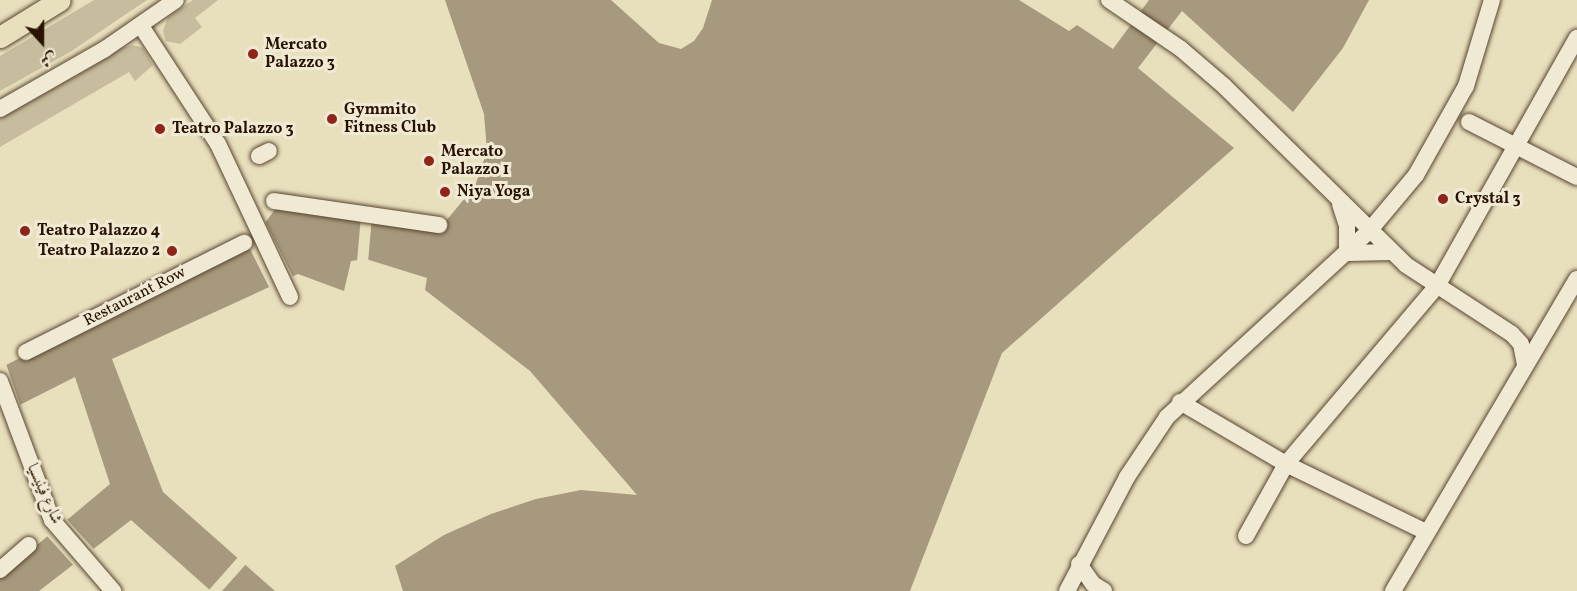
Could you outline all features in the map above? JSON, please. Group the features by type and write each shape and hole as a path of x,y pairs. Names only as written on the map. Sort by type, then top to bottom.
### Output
{"main road":[{"path":"0,37 60,0"}],"street":[{"path":"0,109 141,26 176,0"},
{"path":"1067,591 1147,442 1180,402 1370,231 1416,175 1453,113 1474,64 1492,0"},
{"path":"1114,3 1181,49 1245,105 1392,252 1437,286 1512,334 1524,350 1525,363"},
{"path":"141,26 219,144 290,297"},
{"path":"1246,536 1286,464 1437,286 1519,146 1577,38"},
{"path":"1469,122 1577,177"},
{"path":"1336,198 1347,225 1347,253"},
{"path":"274,201 439,225"},
{"name":"Restaurant Row","path":"26,352 244,243"},
{"path":"1347,253 1392,252"},
{"path":"1393,591 1525,363 1577,279"},
{"name":"شارع فينيسيا","path":"0,381 48,512 71,544 111,589"},
{"path":"1180,402 1286,464 1426,532"},
{"path":"0,570 29,545"},
{"path":"1080,564 1088,578 1104,591"}],"shaded area":[{"path":"94,0 147,0 70,52 0,91 0,56"},
{"path":"193,0 218,0 195,18 202,27 180,44 166,41 163,31 168,17"},
{"path":"445,0 611,0 659,43 681,49 694,41 703,28 712,0 1019,0 1069,31 1077,25 1113,49 1149,0 1369,0 1343,48 1293,112 1182,11 1138,68 1234,148 1002,353 910,591 403,591 395,566 444,535 491,514 536,499 581,490 637,495 530,371 425,290 427,278 366,259 351,261 344,291 298,274 112,359 163,492 275,591 211,591 131,520 39,591 0,591 0,576 110,484 75,377 0,415 0,368 251,242 279,204 445,222 475,186 487,151 484,114"},
{"path":"133,45 143,48 153,65 135,81 129,72 0,147 0,115 115,50"}],"pier":[{"path":"361,216 372,217 368,265 357,264"},
{"path":"264,219 294,279 270,289 246,241"},
{"path":"5,361 21,407 0,418 0,364"},
{"path":"64,516 95,551 76,568 45,533"},
{"path":"239,556 247,563 222,591 208,591"}],"place":[{"name":"Mercato Palazzo 3","path":"253,54"},
{"name":"Gymmito Fitness Club","path":"332,119"},
{"name":"Teatro Palazzo 3","path":"160,129"},
{"name":"Mercato Palazzo 1","path":"429,161"},
{"name":"Niya Yoga","path":"445,192"},
{"name":"Crystal 3","path":"1443,199"},
{"name":"Teatro Palazzo 4","path":"25,231"},
{"name":"Teatro Palazzo 2","path":"172,251"}]}
